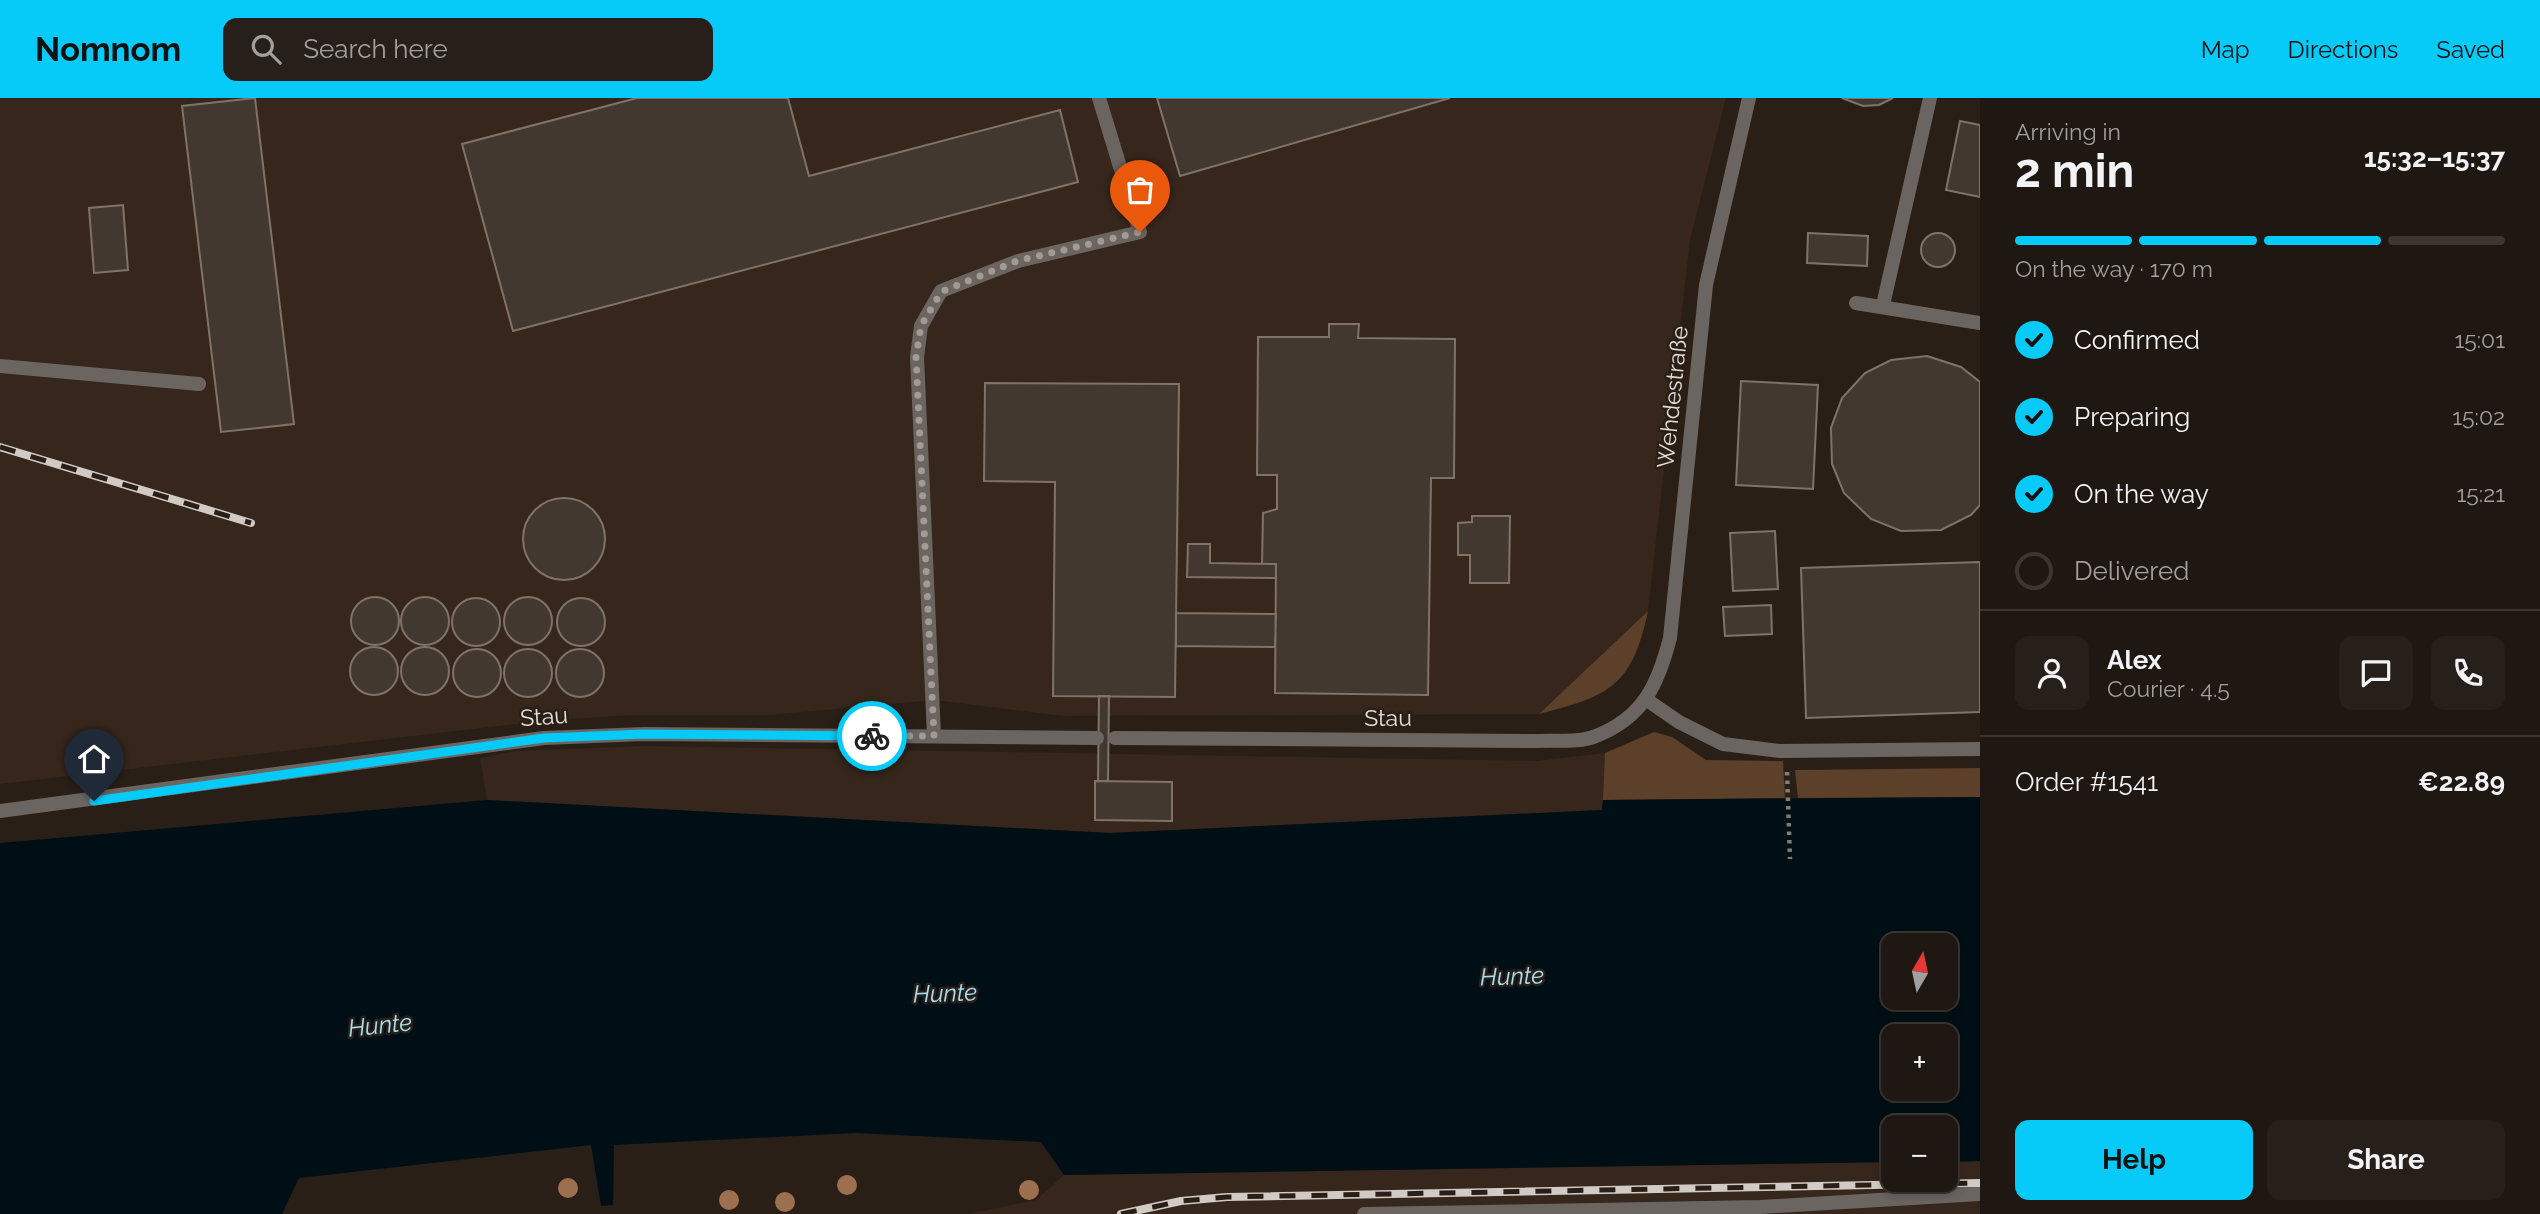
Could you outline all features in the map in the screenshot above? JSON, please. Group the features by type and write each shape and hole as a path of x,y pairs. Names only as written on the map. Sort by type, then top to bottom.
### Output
{"street":[{"path":"934,736 916,357 921,326 941,292 1017,261 1140,232 1099,98"},
{"name":"Wehdestraße","path":"1647,700 1660,676 1670,638 1706,285 1749,98"},
{"path":"1883,305 1930,98"},
{"path":"1856,303 1883,305 1980,323"},
{"path":"0,366 199,384"},
{"path":"1647,700 1679,722 1723,744 1780,751 1980,749"},
{"name":"Stau","path":"1115,738 1571,739 1594,737 1622,721 1647,700"},
{"name":"Stau","path":"0,811 544,738 644,734 1097,738"},
{"path":"1364,1214 1760,1210 1980,1194"}],"path":[{"path":"1787,771 1790,859"}],"shaded area":[{"path":"0,98 1726,98 1690,240 1648,611 1539,714 1063,716 935,700 769,715 635,715 552,720 0,784"},
{"path":"1648,611 1634,657 1614,684 1583,701 1539,714"},
{"path":"1654,732 1672,737 1706,760 1783,761 1785,798 1603,800 1605,753"},
{"path":"644,746 1536,761 1605,753 1606,774 1602,810 1110,833 487,800 480,758 516,751"},
{"path":"1980,768 1980,797 1798,798 1795,770"},
{"path":"1980,1161 1980,1214 967,1214 1036,1200 1064,1175 1881,1162 1881,1192 1958,1192 1958,1162"}],"water":[{"name":"Hunte","path":"1980,797 1980,1161 1958,1162 1958,1115 1881,1115 1881,1162 1064,1175 1041,1142 855,1133 614,1145 613,1205 601,1206 591,1145 299,1178 282,1214 0,1214 0,843 487,800 1110,833 1602,810 1603,800"}],"building":[{"path":"255,98 294,424 221,432 182,106"},
{"path":"637,98 788,98 809,176 1060,110 1078,182 513,331 462,144"},
{"path":"1157,98 1450,98 1180,176"},
{"path":"1842,98 1893,98 1879,105 1863,106"},
{"path":"1960,121 1980,125 1980,197 1946,190"},
{"path":"123,205 128,270 94,273 89,208"},
{"path":"1808,233 1868,236 1867,266 1807,263"},
{"path":"1938,233 1950,238 1955,250 1950,262 1938,267 1926,262 1921,250 1926,238"},
{"path":"1329,324 1359,324 1358,338 1455,339 1454,478 1431,478 1428,695 1275,693 1276,564 1262,564 1263,513 1277,509 1277,475 1257,475 1258,337 1329,337"},
{"path":"1927,356 1961,367 1980,382 1980,505 1971,515 1941,530 1901,531 1871,519 1844,493 1832,464 1831,428 1842,398 1865,373 1891,360"},
{"path":"1741,381 1818,385 1813,489 1736,485"},
{"path":"985,383 1179,384 1175,697 1053,696 1055,482 984,481"},
{"path":"564,498 580,501 593,510 602,523 605,539 602,555 593,568 580,577 564,580 548,577 535,568 526,555 523,539 526,523 535,510 548,501"},
{"path":"1472,516 1510,516 1509,583 1470,583 1470,555 1458,555 1458,523 1472,522"},
{"path":"1775,531 1778,589 1733,591 1730,533"},
{"path":"1188,544 1210,544 1210,563 1276,564 1276,578 1187,577"},
{"path":"1980,562 1980,712 1806,718 1801,568"},
{"path":"375,597 392,604 399,621 392,638 375,645 358,638 351,621 358,604"},
{"path":"425,597 442,604 449,621 442,638 425,645 408,638 401,621 408,604"},
{"path":"528,597 545,604 552,621 545,638 528,645 511,638 504,621 511,604"},
{"path":"476,598 493,605 500,622 493,639 476,646 459,639 452,622 459,605"},
{"path":"581,598 598,605 605,622 598,639 581,646 564,639 557,622 564,605"},
{"path":"1771,605 1772,634 1725,636 1723,607"},
{"path":"1176,613 1276,614 1275,647 1176,646"},
{"path":"374,647 391,654 398,671 391,688 374,695 357,688 350,671 357,654"},
{"path":"425,647 442,654 449,671 442,688 425,695 408,688 401,671 408,654"},
{"path":"477,649 494,656 501,673 494,690 477,697 460,690 453,673 460,656"},
{"path":"528,649 545,656 552,673 545,690 528,697 511,690 504,673 511,656"},
{"path":"580,649 597,656 604,673 597,690 580,697 563,690 556,673 563,656"},
{"path":"1099,696 1109,696 1108,781 1098,781"},
{"path":"1095,781 1172,782 1172,821 1095,820"}],"railway":[{"path":"0,447 251,523"},
{"path":"1121,1214 1181,1201 1227,1197 1980,1183"}],"way so far":[{"path":"872,736 934,736 935,700 916,357 921,326 941,292 1017,261 1140,232"}],"route":[{"path":"94,801 457,748 544,738 644,734 872,736"}]}
